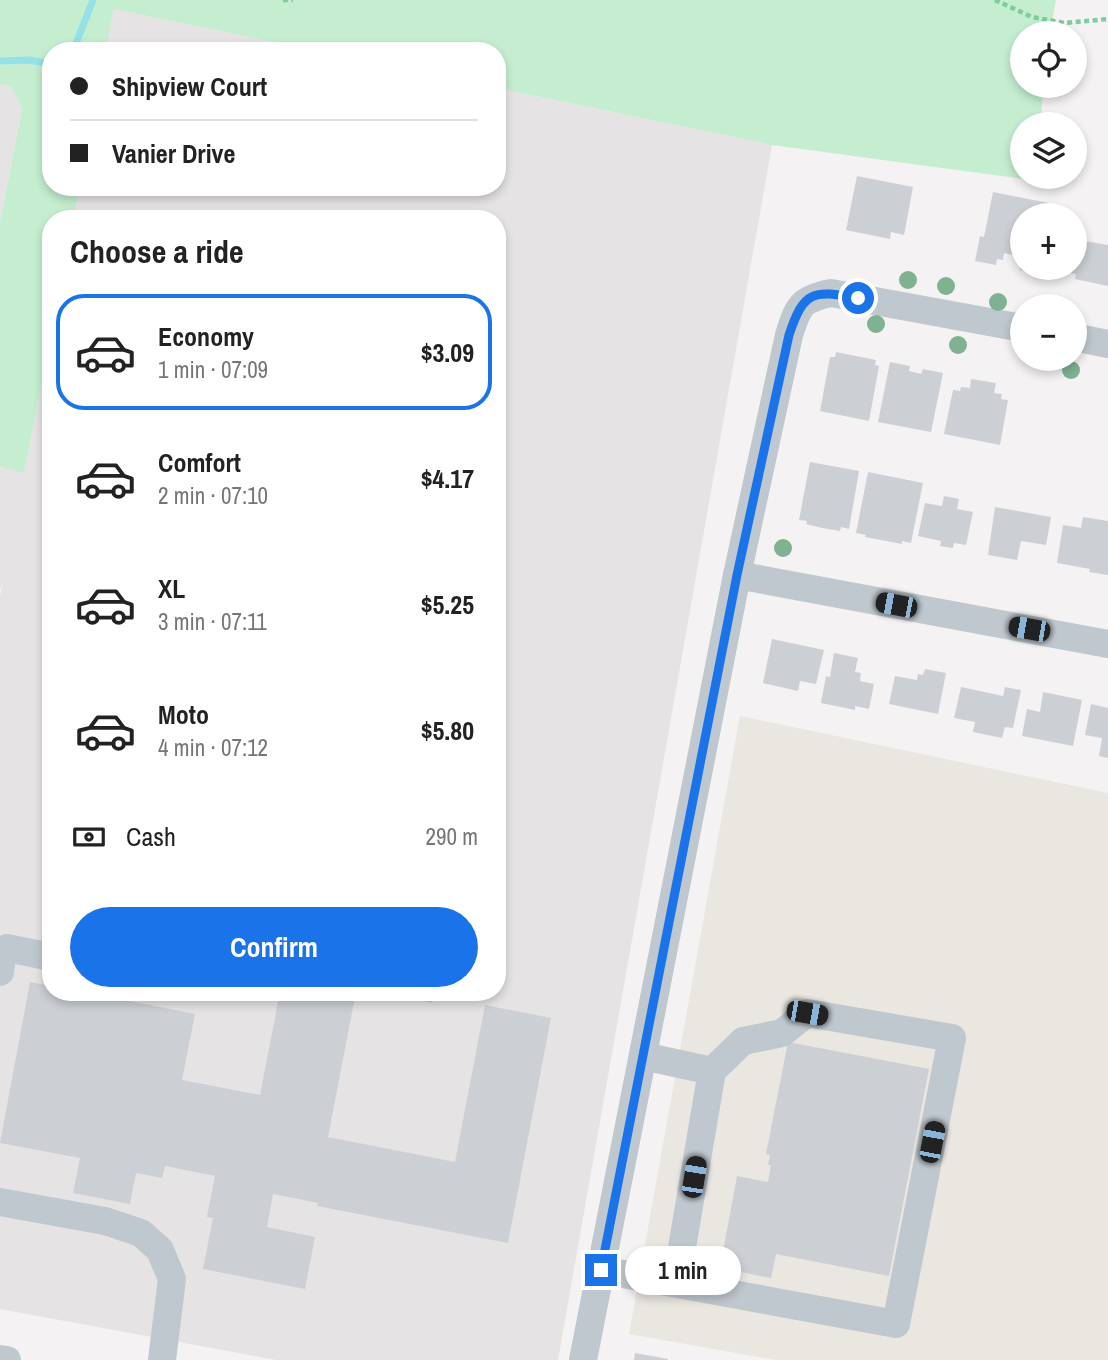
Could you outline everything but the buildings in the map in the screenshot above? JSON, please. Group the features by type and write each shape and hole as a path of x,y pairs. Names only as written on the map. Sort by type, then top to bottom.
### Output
{"street":[{"path":"583,1360 737,575 797,309 810,297 831,293 1010,326"},
{"path":"1087,340 1108,344"},
{"path":"737,575 1108,643"},
{"path":"0,972 2,956 7,948 42,955"},
{"path":"601,1270 896,1324 952,1038 807,1013 782,1032 743,1041 712,1071 676,1283"},
{"path":"643,1056 712,1071"},
{"path":"0,1202 106,1221 141,1233 160,1250 172,1279 162,1360"},
{"path":"0,1359 6,1360"}],"path":[{"path":"283,0 293,0"},
{"path":"995,0 1032,18 1065,23 1108,19"}],"shaded area":[{"path":"114,9 273,42 108,42"},
{"path":"0,84 12,87 22,109 0,222"},
{"path":"506,90 772,145 558,1360 276,1360 0,1309 0,596 3,582 0,590 0,466 24,472 42,381 42,1001 506,1001 506,210 75,210 78,196 506,196"},
{"path":"740,716 1108,793 1108,1360 776,1360 629,1334"}],"green space":[{"path":"0,0 1056,0 1052,21 1010,21 1010,98 1042,98 1042,112 1010,112 1010,177 772,145 506,90 506,42 273,42 114,9 108,42 42,42 42,196 78,196 75,210 42,210 42,381 24,473 0,466 0,222 22,109 12,87 0,84"}],"waterway":[{"path":"77,42 93,0"},
{"path":"0,61 42,62"}],"route":[{"path":"601,1270 737,575 789,335 797,309 810,297 831,293 858,298"}]}
